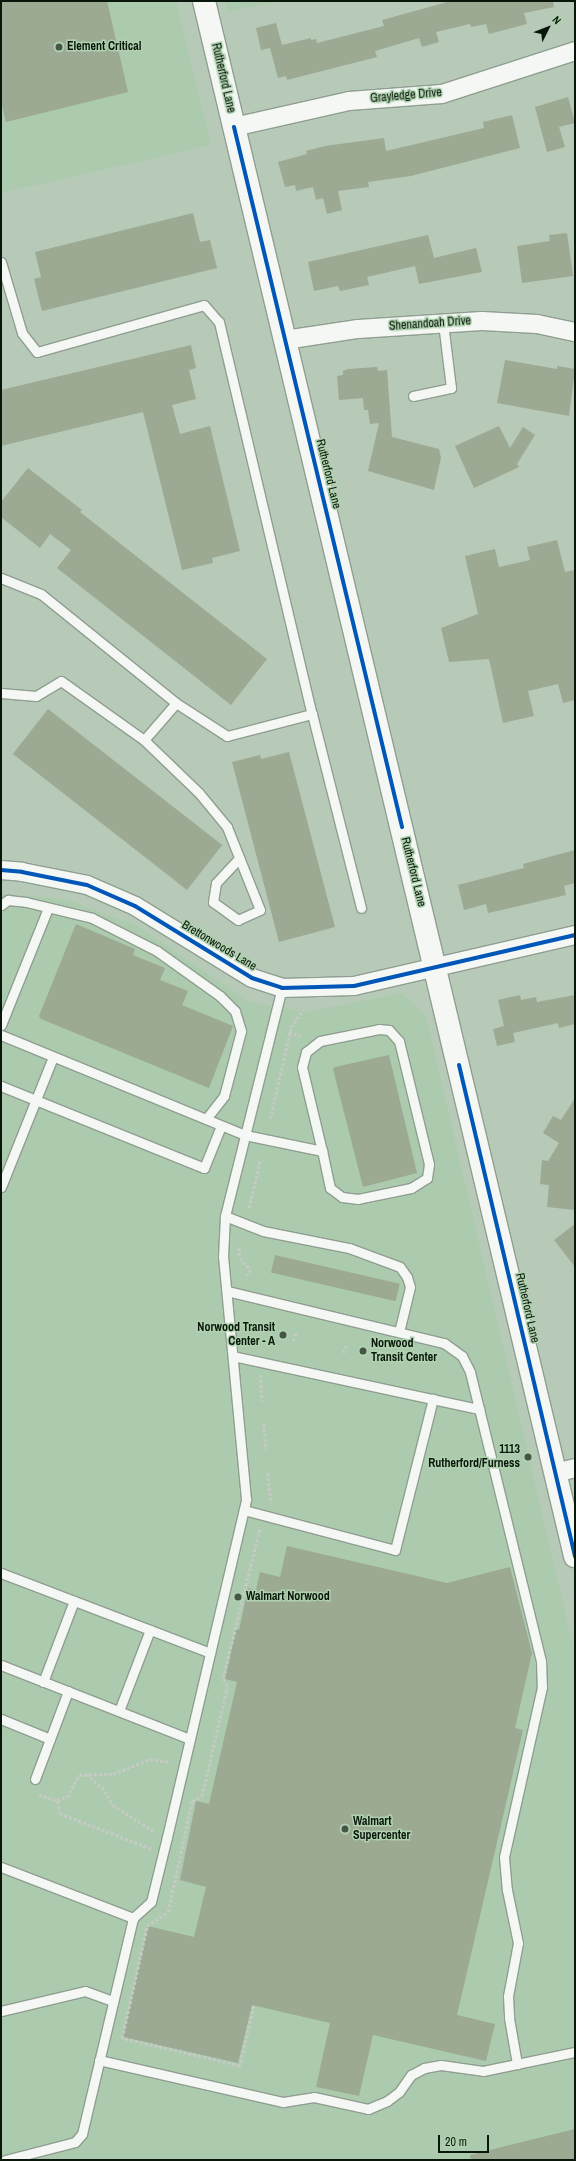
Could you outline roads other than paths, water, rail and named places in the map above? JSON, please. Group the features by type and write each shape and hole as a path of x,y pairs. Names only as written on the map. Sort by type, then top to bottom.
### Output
{"street":[{"name":"Rutherford Lane","path":"204,1 436,967 565,1471 575,1556"},
{"name":"Grayledge Drive","path":"234,127 349,101 442,94 575,51"},
{"name":"Shenandoah Drive","path":"285,340 358,329 490,321 538,324 575,332"},
{"name":"Brettonwoods Lane","path":"1,870 22,872 87,885 135,906 252,978 282,988 354,986 575,934"}],"lane":[{"path":"1,262 22,333 36,352 204,305 219,322 312,714 361,908"},
{"path":"413,396 451,388 443,323"},
{"path":"1,578 41,594 176,703 227,736 312,714"},
{"path":"1,693 36,696 61,681 144,740 200,793 227,827 260,910 238,920 213,902 216,883 239,858"},
{"path":"144,740 176,703"},
{"path":"1,905 8,900 92,918 157,951 220,996 235,1011 241,1031 224,1096 206,1120"},
{"path":"1,1025 48,908"},
{"path":"5,2160 75,2142 82,2134 133,1918 151,1902 190,1739 246,1499 223,1257 225,1216 282,988"},
{"path":"379,1029 389,1030 399,1041 429,1164 427,1178 411,1188 358,1199 342,1197 330,1188 322,1150 302,1067 306,1052 320,1041 379,1029"},
{"path":"1,1035 245,1135 322,1150"},
{"path":"1,1187 53,1057"},
{"path":"1,1086 204,1168 221,1126"},
{"path":"225,1216 263,1231 349,1248 400,1267 407,1277 410,1287 399,1332"},
{"path":"227,1291 444,1343 462,1356 470,1372 541,1661 542,1687 504,1857 507,1890 518,1943 508,1996 509,2018 516,2064"},
{"path":"233,1356 479,1409"},
{"path":"244,1510 395,1550 433,1400"},
{"path":"1,1573 210,1654"},
{"path":"43,1682 74,1601"},
{"path":"119,1711 150,1630"},
{"path":"1,1665 190,1739"},
{"path":"35,1779 68,1691"},
{"path":"1,1720 50,1739"},
{"path":"1,1866 133,1918"},
{"path":"1,2011 85,1991 113,2001"},
{"path":"99,2060 283,2102 314,2097 368,2109 387,2101 399,2092 411,2075 424,2068 441,2065 483,2070 575,2052"}],"place":[{"name":"Element Critical","path":"59,47"},
{"name":"Norwood Transit Center - A","path":"283,1335"},
{"name":"Norwood Transit Center","path":"363,1351"},
{"name":"1113 Rutherford/Furness","path":"528,1457"},
{"name":"Walmart Norwood","path":"238,1597"},
{"name":"Walmart Supercenter","path":"345,1829"}]}
